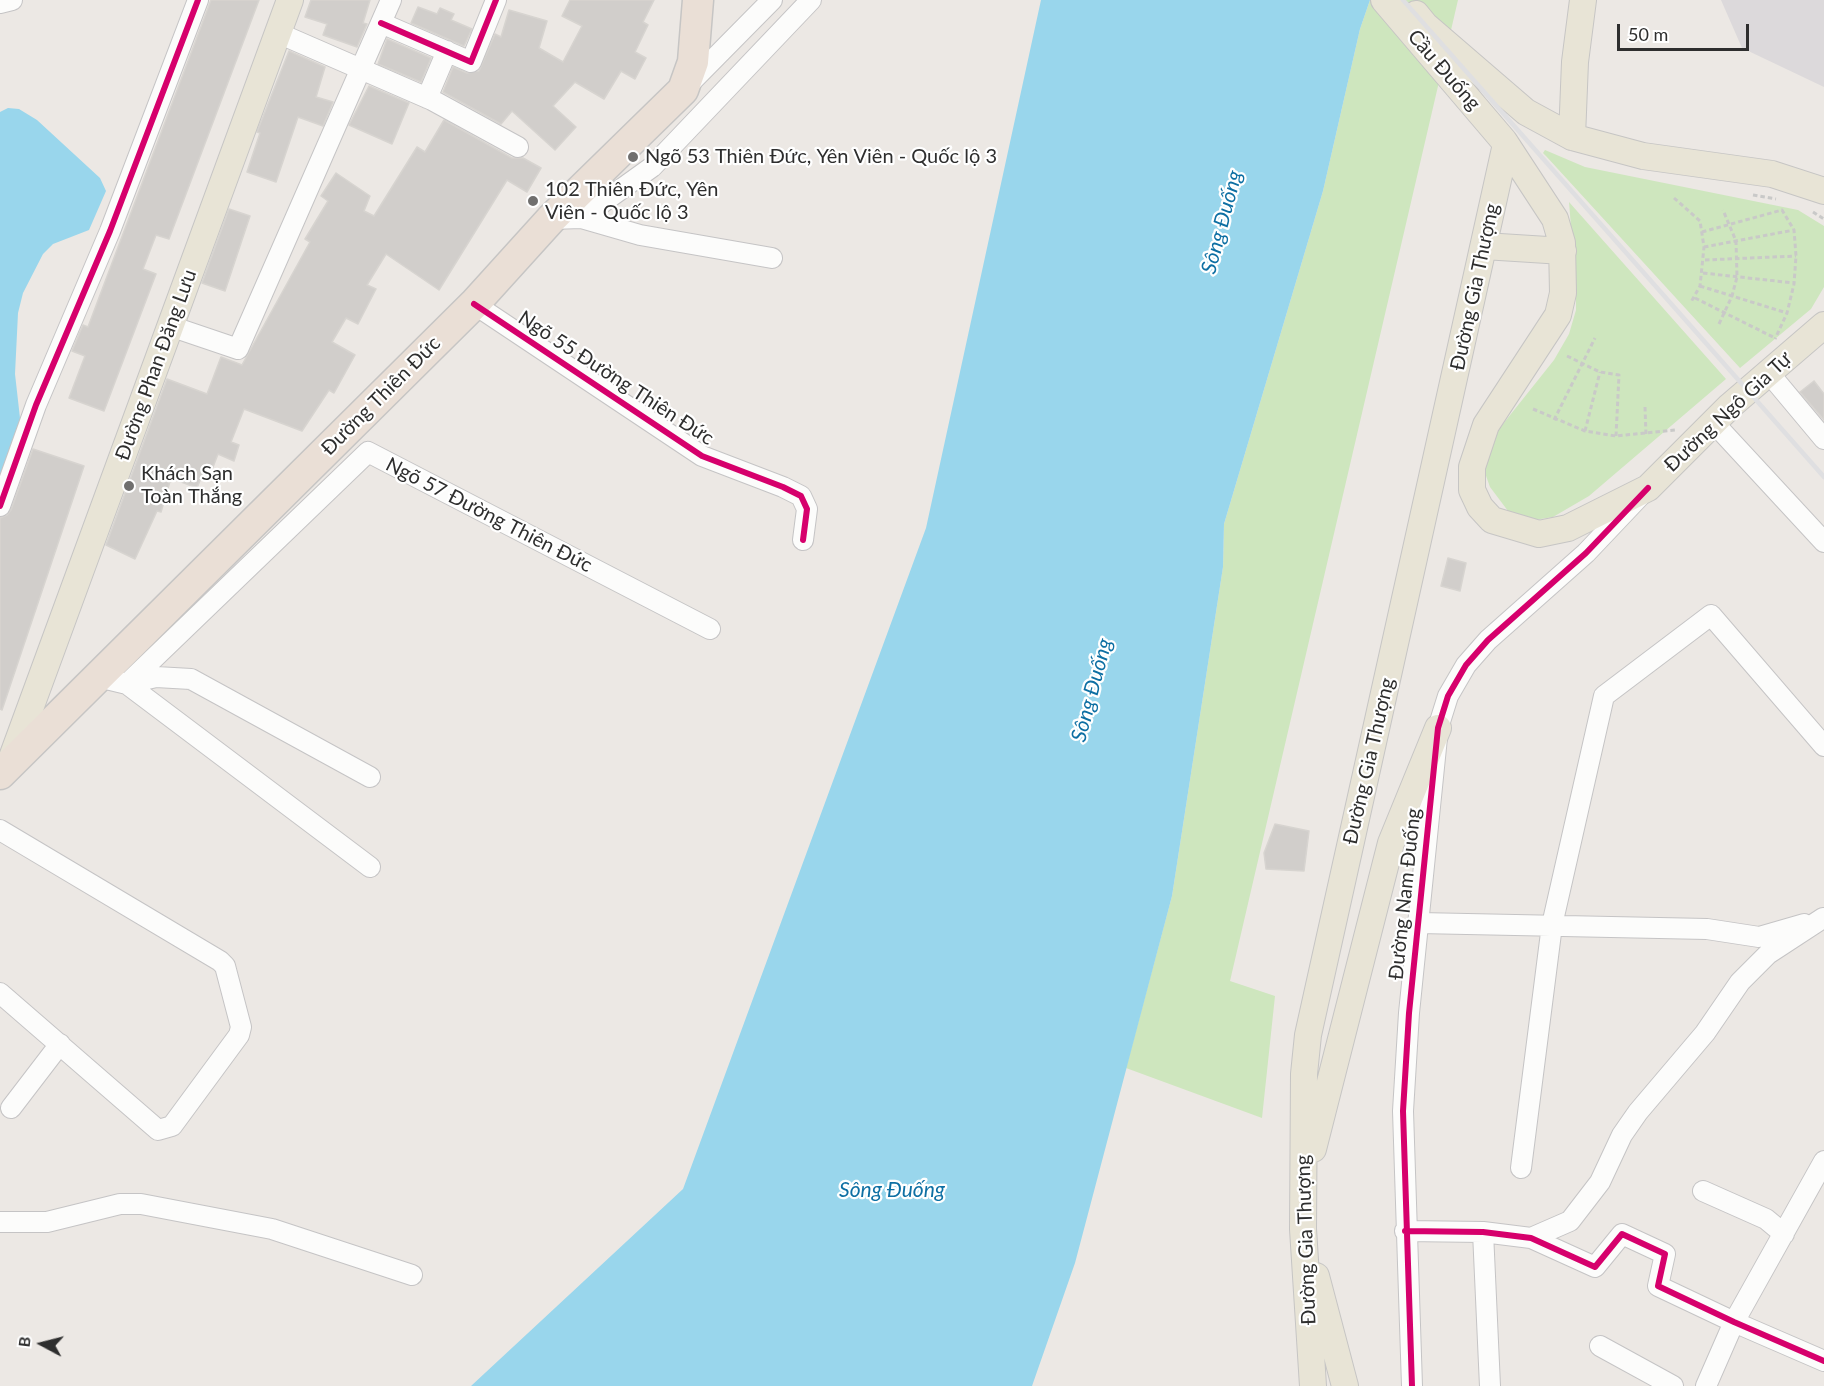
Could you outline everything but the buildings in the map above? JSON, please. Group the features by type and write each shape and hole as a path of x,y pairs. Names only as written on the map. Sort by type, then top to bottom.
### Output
{"highway":[{"name":"Đường Thiên Đức","path":"5,768 474,304 551,219 684,90 693,62 698,0"}],"main road":[{"name":"Đường Phan Đăng Lưu","path":"5,768 290,0"},
{"name":"Cầu Đuống","path":"1384,0 1505,142"},
{"name":"Cầu Đuống","path":"1405,0 1425,26 1526,112 1572,137"},
{"path":"1583,0 1575,62 1572,137 1643,156 1772,174 1824,191"},
{"name":"Đường Gia Thượng","path":"1312,1386 1303,1229 1304,1074 1308,1035 1484,246 1505,142"},
{"name":"Đường Ngô Gia Tự","path":"1505,142 1555,219 1563,252 1563,293 1558,315 1485,424 1472,467 1472,490 1479,507 1491,520 1539,534 1568,528 1648,488 1713,422 1768,360 1824,325"},
{"path":"1484,246 1563,252"},
{"path":"1303,1190 1391,843 1438,728"},
{"path":"1303,1229 1345,1386"}],"street":[{"path":"0,3 12,0"},
{"path":"0,506 36,405 110,231 198,0"},
{"path":"170,326 238,348 391,0"},
{"path":"381,23 471,62 496,0"},
{"path":"684,90 771,0"},
{"path":"581,218 652,167 811,0"},
{"path":"278,33 427,98 518,147"},
{"path":"427,98 447,51"},
{"path":"551,219 581,218 640,235 772,258"},
{"name":"Ngõ 55 Đường Thiên Đức","path":"474,304 702,456 783,486 801,496 807,509 803,540"},
{"path":"1768,360 1824,439"},
{"path":"1713,422 1824,542"},
{"name":"Ngõ 57 Đường Thiên Đức","path":"127,684 368,452 710,630"},
{"name":"Đường Nam Đuống","path":"1412,1386 1405,1231 1403,1111 1409,1013 1438,728 1448,696 1466,665 1488,640 1589,550 1648,488"},
{"path":"1521,1168 1552,925 1604,696 1711,615 1824,746"},
{"path":"98,677 127,684 370,867"},
{"path":"127,684 156,677 192,679 370,777"},
{"path":"0,993 154,1128 166,1130 172,1126 239,1035 241,1027 225,966 220,961 2,834"},
{"path":"1419,922 1707,929 1759,937 1823,918"},
{"path":"1531,1238 1570,1221 1600,1182 1622,1135 1638,1112 1705,1034 1740,982 1768,954 1823,918"},
{"path":"11,1108 60,1044"},
{"path":"1707,1386 1734,1322 1824,1161"},
{"path":"1703,1191 1766,1219 1784,1234"},
{"path":"0,1222 47,1222 120,1204 141,1204 272,1229 412,1275"},
{"path":"1405,1231 1483,1232 1531,1238 1595,1267 1622,1234 1665,1254 1658,1286 1824,1361"},
{"path":"1483,1232 1490,1386"},
{"path":"1600,1346 1673,1386"}],"path":[{"path":"1674,198 1700,221 1702,232 1705,260 1703,273 1700,286 1691,302"},
{"path":"1719,324 1732,296 1737,277 1738,259 1736,241 1723,210"},
{"path":"1702,232 1782,210 1794,230 1796,256 1794,284 1787,313 1768,360"},
{"path":"1704,247 1794,230"},
{"path":"1705,260 1796,256"},
{"path":"1703,273 1794,284"},
{"path":"1700,286 1787,313"},
{"path":"1695,298 1775,338"},
{"path":"1554,420 1595,338"},
{"path":"1567,356 1600,372 1618,375 1616,436"},
{"path":"1585,431 1600,372"},
{"path":"1645,407 1646,435"},
{"path":"1533,409 1554,420 1585,431 1616,436 1646,435 1678,430"}],"shaded area":[{"path":"1721,0 1824,0 1824,87 1742,48"}],"green space":[{"path":"1370,0 1458,0 1230,981 1275,996 1262,1118 1126,1068 1172,896 1223,567 1224,524 1323,191 1360,29"},
{"path":"1545,150 1585,167 1798,210 1824,226 1824,287 1811,309 1740,368 1543,153"},
{"path":"1569,202 1726,379 1589,496 1553,517 1528,521 1508,511 1490,487 1485,473 1487,453 1495,434 1554,360 1569,334 1576,310 1576,288"}],"water":[{"name":"Sông Đuống","path":"1041,0 1370,0 1360,29 1323,191 1224,524 1223,567 1172,896 1075,1263 1032,1386 471,1386 683,1189 926,528"},
{"path":"8,108 19,109 37,120 100,178 106,191 89,230 53,244 43,254 23,293 18,313 15,374 21,427 0,487 0,112"}],"railway":[{"path":"1403,0 1824,477"}],"cycle path":[{"path":"0,506 36,405 110,231 198,0"},
{"path":"381,23 471,62 496,0"},
{"path":"474,304 702,456 801,496 807,509 803,540"},
{"path":"1412,1386 1403,1111 1409,1013 1438,728 1448,696 1466,665 1488,640 1586,553 1648,488"},
{"path":"1405,1231 1483,1232 1531,1238 1595,1267 1622,1234 1665,1254 1658,1286 1824,1361"}],"place":[{"name":"Ngõ 53 Thiên Đức, Yên Viên - Quốc lộ 3","path":"633,157"},
{"name":"102 Thiên Đức, Yên Viên - Quốc lộ 3","path":"533,201"},
{"name":"Khách Sạn Toàn Thắng","path":"129,486"}]}
